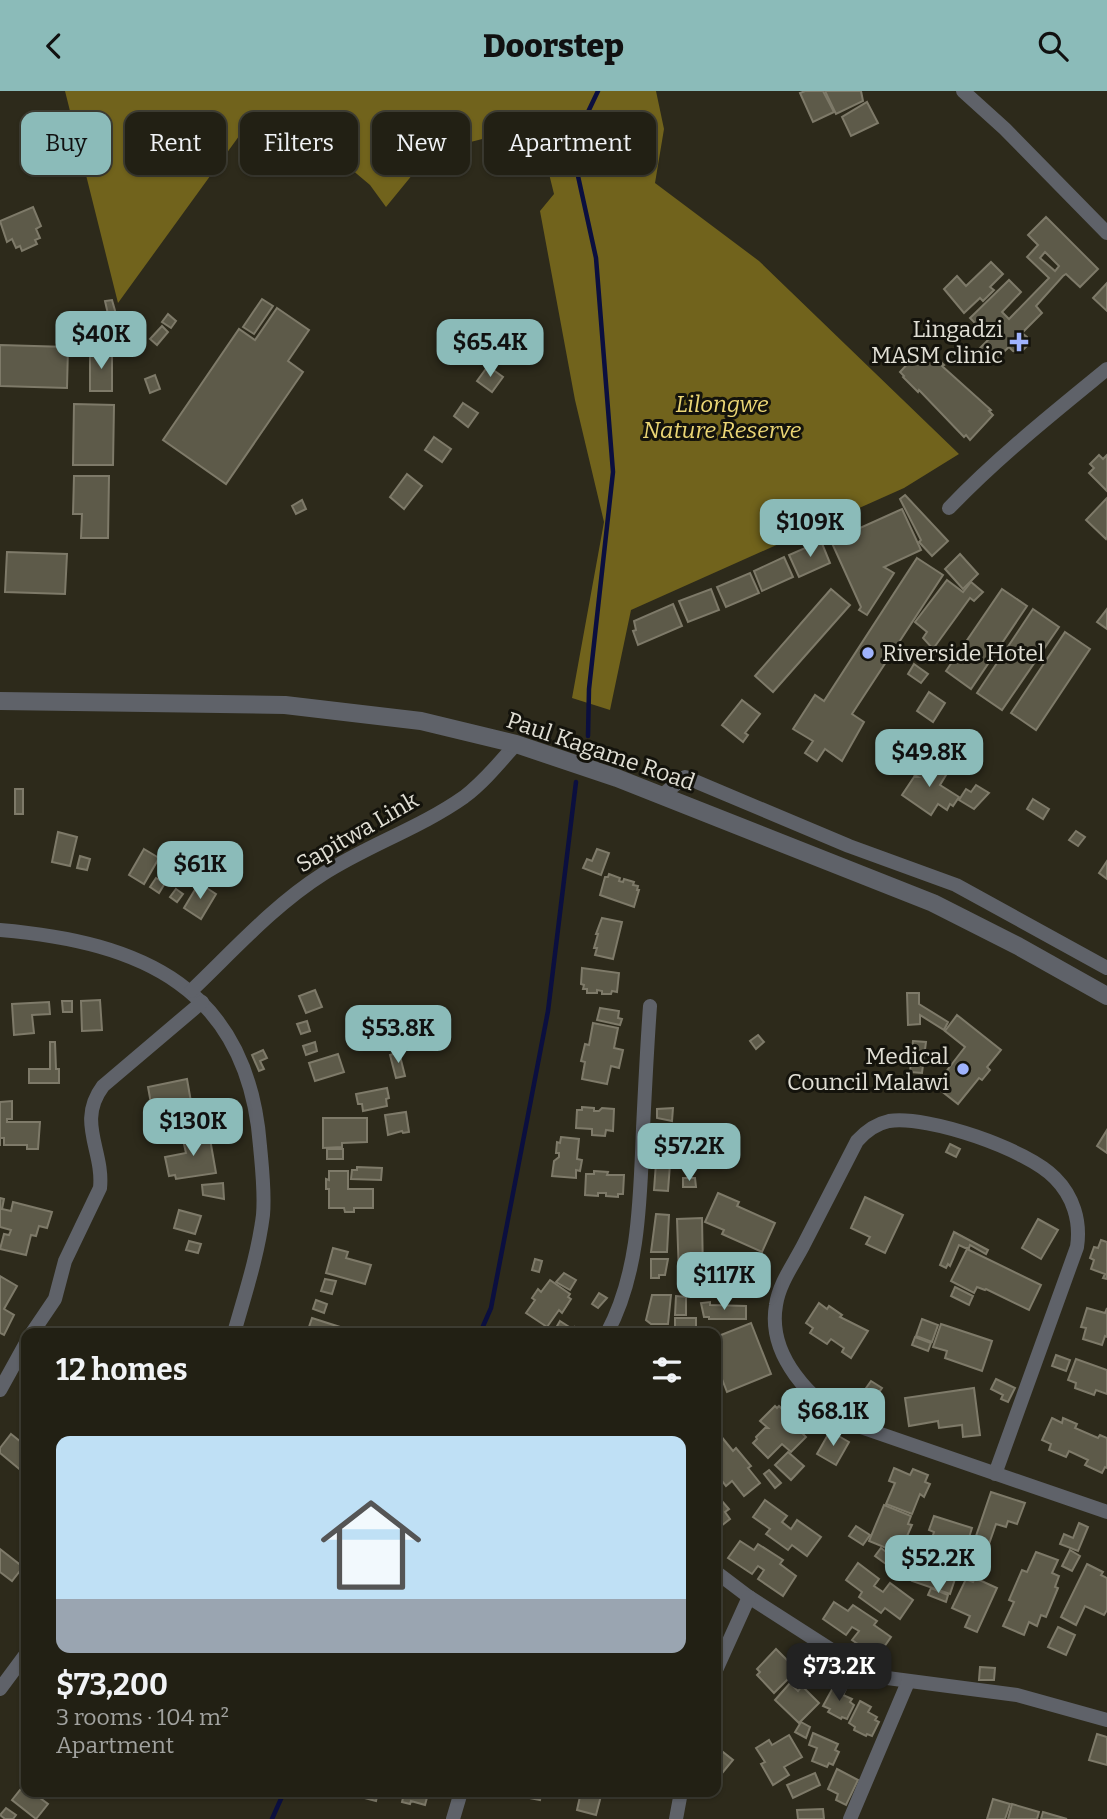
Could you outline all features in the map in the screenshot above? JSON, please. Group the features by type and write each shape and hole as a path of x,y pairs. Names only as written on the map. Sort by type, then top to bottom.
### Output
{"street":[{"path":"963,91 1005,129 1107,233"},
{"path":"949,508 982,473 1107,369"},
{"name":"Paul Kagame Road","path":"0,701 285,705 421,721 516,744 576,762 933,903 1018,946 1107,996"},
{"name":"Sapitwa Link","path":"191,991 306,886 346,860 453,804 480,783 516,744"},
{"path":"662,795 685,776 811,831 956,885 1107,968"},
{"path":"0,930 40,933 113,949 150,965 191,991 229,1039 246,1075 255,1104 263,1211 259,1243 235,1328"},
{"path":"36,1328 55,1299 65,1261 100,1188 101,1177 90,1122 90,1109 95,1097 103,1086 202,1002"},
{"path":"609,1328 621,1302 631,1264 639,1207 650,1006"},
{"path":"995,1474 1077,1247 1078,1218 1057,1179 1032,1161 978,1137 938,1124 899,1121 877,1125 857,1141 779,1293 775,1322 779,1343 792,1370 807,1389 836,1415 852,1424 995,1474 1107,1512"},
{"path":"0,1390 21,1352"},
{"path":"721,1576 866,1673 881,1679 1017,1695 1107,1720"},
{"path":"721,1659 749,1597"},
{"path":"0,1689 21,1661"},
{"path":"850,1819 908,1682"},
{"path":"453,1819 460,1797"},
{"path":"676,1819 680,1797"}],"green space":[{"name":"Lilongwe Nature Reserve","path":"65,91 656,91 664,129 655,183 759,261 959,454 904,488 631,610 610,710 572,698 604,522 575,400 540,211 554,194 549,175 656,175 656,112 484,112 484,138 470,142 470,112 372,112 372,175 412,175 386,207 370,185 358,175 358,112 240,112 240,135 226,154 226,112 125,112 125,175 211,175 118,303 86,175 111,175 111,112 70,112"}],"building":[{"path":"823,91 834,112 813,122 800,93"},
{"path":"825,91 861,91 863,101 836,114"},
{"path":"867,102 878,123 851,136 842,117"},
{"path":"33,207 41,226 36,229 40,238 35,240 37,244 22,251 20,246 16,248 12,239 7,242 0,221"},
{"path":"1046,217 1098,269 1080,287 1066,274 1063,276 1036,306 1042,313 1022,333 1027,337 1028,345 1021,352 1013,351 1009,347 994,361 980,348 995,333 988,326 983,331 970,318 1009,280 1021,292 1002,312 1009,319 1049,278 1027,257 1038,245 1028,235","holes":["1045,252 1059,266 1055,271 1040,258"]},
{"path":"991,262 1003,274 990,287 994,290 983,301 980,298 964,313 944,289 957,276 966,286"},
{"path":"1107,283 1107,311 1093,298"},
{"path":"262,299 273,306 254,334 243,327"},
{"path":"112,300 118,321 110,323 105,301"},
{"path":"277,308 309,330 288,361 303,372 226,484 163,440 239,329 255,340"},
{"path":"168,314 176,321 171,328 162,322"},
{"path":"162,326 168,332 157,345 150,339"},
{"path":"0,345 68,347 67,388 0,386"},
{"path":"923,347 991,410 989,411 993,415 970,440 900,372"},
{"path":"90,350 112,350 112,391 90,391"},
{"path":"488,366 503,377 492,392 477,381"},
{"path":"155,375 160,389 150,393 145,379"},
{"path":"463,403 478,413 468,427 454,416"},
{"path":"74,404 114,405 113,465 73,465"},
{"path":"434,437 451,449 442,462 425,450"},
{"path":"1099,455 1103,459 1107,455 1107,491 1089,473 1094,468 1090,464"},
{"path":"407,474 422,486 404,509 390,497"},
{"path":"74,476 109,476 108,538 81,538 82,514 73,514"},
{"path":"905,495 948,541 932,556 919,542 921,540 900,499"},
{"path":"1107,498 1107,537 1106,539 1086,520"},
{"path":"302,500 306,509 296,514 292,506"},
{"path":"902,509 921,550 884,567 894,573 867,615 859,610 861,607 831,541"},
{"path":"821,541 830,563 799,577 789,555"},
{"path":"7,552 67,554 65,594 5,592"},
{"path":"960,554 978,574 963,589 945,569"},
{"path":"784,557 793,577 762,591 754,571"},
{"path":"917,558 943,575 852,714 864,722 842,761 825,749 817,761 805,753 813,741 793,729 815,695 824,701"},
{"path":"750,573 759,593 726,607 717,587"},
{"path":"947,580 963,592 971,582 983,592 974,601 970,598 933,649 923,638 927,632 915,622"},
{"path":"711,589 719,610 688,622 679,601"},
{"path":"831,589 850,605 773,692 755,676"},
{"path":"1002,589 1027,606 971,689 946,671"},
{"path":"673,604 682,626 638,645 633,631 636,630 634,621"},
{"path":"1033,609 1059,627 1002,710 977,693"},
{"path":"1107,609 1107,629 1097,622"},
{"path":"1065,632 1090,649 1036,730 1011,713"},
{"path":"914,664 928,674 921,683 908,674"},
{"path":"929,692 945,703 933,722 917,711"},
{"path":"742,700 760,714 745,733 748,735 743,742 722,725"},
{"path":"920,759 946,775 940,785 959,797 947,810 938,804 931,815 902,795 914,777 918,777 911,773"},
{"path":"976,785 989,793 974,809 959,800 966,789 971,792"},
{"path":"15,789 23,789 23,814 15,814"},
{"path":"1033,799 1049,809 1043,819 1027,809"},
{"path":"1076,831 1085,837 1078,846 1069,840"},
{"path":"58,832 77,837 70,866 52,862"},
{"path":"144,849 159,858 144,884 129,875"},
{"path":"597,849 609,853 601,875 583,868 587,859 592,861"},
{"path":"80,856 90,859 87,870 77,868"},
{"path":"1107,861 1107,879 1099,873"},
{"path":"609,874 620,878 619,881 623,882 624,879 638,886 634,907 600,895 605,877"},
{"path":"156,878 165,883 159,893 150,887"},
{"path":"199,883 216,894 201,919 184,908"},
{"path":"176,889 183,894 177,902 170,897"},
{"path":"602,918 622,922 613,959 595,955 596,934"},
{"path":"582,968 619,973 617,992 602,994 602,991 597,990 597,993 587,993 587,989 583,989 584,985 581,984"},
{"path":"315,990 322,1007 306,1013 299,996"},
{"path":"907,993 919,993 919,1004 948,1022 944,1030 920,1015 920,1024 908,1025"},
{"path":"100,1000 102,1030 82,1031 81,1001"},
{"path":"62,1001 72,1001 72,1012 63,1012"},
{"path":"49,1002 50,1014 32,1015 34,1033 14,1035 12,1004"},
{"path":"600,1008 619,1011 618,1018 622,1019 620,1025 597,1020"},
{"path":"957,1015 1001,1050 987,1067 990,1070 982,1080 979,1078 958,1104 935,1086 965,1047 945,1031"},
{"path":"307,1021 310,1031 301,1034 297,1024"},
{"path":"593,1023 618,1028 614,1048 623,1050 619,1068 611,1066 607,1084 582,1079 585,1062 581,1061 585,1044 589,1045"},
{"path":"758,1035 764,1042 756,1049 750,1041"},
{"path":"913,1041 926,1042 922,1073 910,1072"},
{"path":"50,1042 55,1042 59,1083 29,1083 29,1069 50,1069"},
{"path":"315,1042 317,1051 306,1055 303,1046"},
{"path":"263,1050 267,1058 260,1061 264,1069 259,1071 252,1055"},
{"path":"399,1052 405,1076 396,1078 390,1055"},
{"path":"338,1054 344,1072 315,1081 309,1063"},
{"path":"187,1079 194,1119 180,1122 176,1104 152,1109 148,1087"},
{"path":"387,1088 387,1106 363,1111 356,1094"},
{"path":"12,1101 12,1119 7,1119 7,1122 40,1122 38,1149 27,1149 27,1145 4,1145 4,1138 0,1138 0,1102"},
{"path":"582,1107 594,1108 594,1111 602,1108 614,1109 613,1131 606,1130 605,1136 592,1135 592,1129 576,1128 577,1110 582,1110"},
{"path":"673,1108 672,1121 657,1118 657,1109"},
{"path":"406,1112 409,1132 388,1135 385,1115"},
{"path":"323,1118 367,1118 367,1142 342,1143 342,1147 323,1148"},
{"path":"1107,1130 1107,1153 1097,1146"},
{"path":"201,1131 203,1140 210,1139 216,1173 176,1179 175,1175 169,1176 165,1157 186,1153 182,1135"},
{"path":"561,1137 579,1139 577,1159 582,1160 580,1171 576,1170 576,1178 552,1176 554,1161 559,1157 559,1153 556,1153 557,1142 560,1143"},
{"path":"950,1144 960,1149 956,1157 946,1152"},
{"path":"327,1149 343,1149 343,1159 327,1159"},
{"path":"656,1163 670,1164 668,1191 654,1190"},
{"path":"357,1167 382,1168 381,1180 351,1179 352,1170 357,1170"},
{"path":"329,1171 348,1171 348,1189 373,1189 373,1208 354,1208 354,1212 345,1212 344,1208 329,1208 326,1179 329,1180"},
{"path":"594,1171 608,1172 607,1175 624,1175 623,1194 618,1194 618,1197 606,1196 606,1193 598,1193 598,1196 585,1195 586,1174 594,1174"},
{"path":"683,1178 695,1178 696,1187 683,1187"},
{"path":"223,1183 224,1199 203,1195 202,1185"},
{"path":"718,1193 739,1202 737,1206 775,1223 762,1252 722,1234 724,1230 705,1222"},
{"path":"865,1197 903,1215 885,1253 866,1244 870,1237 851,1228"},
{"path":"0,1198 4,1199 2,1209 11,1211 13,1202 52,1212 47,1228 39,1226 36,1236 31,1235 26,1255 0,1249 4,1234 9,1235 11,1230 0,1227"},
{"path":"179,1210 201,1216 195,1234 174,1228"},
{"path":"656,1214 669,1215 667,1252 651,1252"},
{"path":"702,1218 703,1274 679,1275 677,1219"},
{"path":"1038,1219 1058,1230 1041,1259 1022,1248"},
{"path":"954,1232 988,1250 986,1254 970,1245 965,1248 959,1245 950,1266 948,1264 946,1268 940,1265"},
{"path":"1101,1240 1107,1242 1107,1279 1103,1278 1105,1274 1091,1269 1094,1260 1090,1258 1094,1247 1098,1248"},
{"path":"189,1241 201,1244 198,1253 186,1250"},
{"path":"333,1248 348,1252 346,1258 371,1265 365,1284 326,1273"},
{"path":"967,1249 1041,1285 1029,1310 986,1289 977,1287 974,1293 951,1281"},
{"path":"535,1259 542,1261 539,1272 532,1270"},
{"path":"651,1259 668,1259 665,1275 651,1278"},
{"path":"564,1273 576,1280 570,1290 556,1282"},
{"path":"0,1276 17,1286 4,1309 14,1315 4,1335 0,1333"},
{"path":"325,1279 336,1281 332,1294 321,1291"},
{"path":"550,1280 570,1294 568,1297 571,1299 562,1313 559,1310 547,1327 526,1313 535,1300 532,1298 538,1289 541,1292"},
{"path":"955,1287 973,1296 969,1305 951,1296"},
{"path":"599,1293 607,1298 598,1308 592,1304"},
{"path":"652,1295 671,1295 668,1324 651,1324 646,1320"},
{"path":"676,1296 686,1297 686,1315 675,1315"},
{"path":"316,1300 327,1304 324,1313 313,1309"},
{"path":"710,1302 710,1305 746,1306 746,1319 704,1317 701,1303"},
{"path":"819,1303 827,1309 829,1306 842,1315 840,1317 868,1331 851,1358 842,1352 844,1348 831,1339 827,1344 810,1333 813,1328 806,1323"},
{"path":"1087,1308 1105,1313 1107,1308 1107,1337 1105,1336 1102,1345 1083,1339 1086,1328 1081,1327"},
{"path":"312,1318 340,1327 340,1328 309,1328"},
{"path":"675,1318 696,1318 696,1328 675,1328"},
{"path":"922,1319 938,1325 932,1342 916,1336"},
{"path":"560,1321 571,1328 556,1328"},
{"path":"751,1323 771,1374 727,1392 721,1377 721,1335"},
{"path":"941,1324 992,1341 982,1371 945,1358 947,1351 933,1347"},
{"path":"915,1337 931,1343 928,1351 912,1345"},
{"path":"1056,1355 1070,1360 1066,1371 1052,1366"},
{"path":"1076,1359 1107,1370 1107,1394 1096,1390 1094,1395 1075,1388 1076,1383 1068,1380"},
{"path":"996,1379 1015,1388 1008,1402 1001,1399 1003,1395 991,1389"},
{"path":"871,1381 882,1388 872,1407 859,1398"},
{"path":"974,1388 980,1435 963,1437 962,1425 939,1428 938,1421 909,1426 905,1398"},
{"path":"775,1406 779,1406 790,1417 788,1419 791,1422 793,1420 804,1431 802,1433 806,1437 791,1452 782,1444 768,1458 753,1443 765,1428 768,1428 760,1421"},
{"path":"1052,1418 1062,1423 1063,1418 1077,1424 1075,1428 1098,1438 1100,1435 1107,1438 1107,1468 1105,1467 1102,1473 1085,1465 1088,1460 1069,1451 1066,1457 1049,1450 1051,1444 1042,1440"},
{"path":"830,1431 849,1442 836,1465 817,1454"},
{"path":"11,1434 21,1442 21,1470 0,1453 0,1448"},
{"path":"721,1436 733,1451 736,1448 751,1466 748,1468 760,1483 744,1496 732,1481 726,1486 721,1480"},
{"path":"788,1452 804,1466 791,1480 775,1465"},
{"path":"894,1468 910,1475 913,1469 928,1475 925,1482 930,1484 924,1497 920,1494 912,1514 886,1504 895,1483 889,1481"},
{"path":"769,1470 781,1483 775,1488 764,1474"},
{"path":"991,1492 1025,1503 1017,1524 1008,1521 1006,1527 996,1524 989,1544 975,1539"},
{"path":"721,1500 729,1509 725,1512 730,1519 721,1526"},
{"path":"765,1500 787,1516 782,1522 791,1529 797,1520 821,1537 807,1556 792,1545 788,1550 766,1534 770,1529 753,1517"},
{"path":"884,1505 911,1516 908,1524 912,1525 904,1543 901,1542 896,1552 869,1541"},
{"path":"934,1516 972,1528 967,1544 962,1542 950,1577 955,1579 950,1594 912,1581 917,1567 922,1569 934,1532 929,1530"},
{"path":"1079,1523 1088,1527 1078,1551 1060,1544 1064,1534 1073,1538"},
{"path":"856,1526 870,1535 863,1545 849,1536"},
{"path":"740,1541 754,1550 758,1544 783,1560 780,1564 796,1576 783,1596 758,1579 764,1570 758,1566 752,1574 728,1558"},
{"path":"881,1548 903,1565 897,1572 875,1556"},
{"path":"0,1549 21,1565 21,1570 12,1581 0,1572"},
{"path":"1070,1550 1080,1556 1072,1571 1062,1566"},
{"path":"1036,1552 1058,1560 1052,1573 1059,1576 1055,1587 1058,1588 1046,1617 1041,1615 1037,1626 1029,1622 1024,1635 1003,1626 1014,1602 1009,1600 1022,1570 1027,1572"},
{"path":"858,1563 879,1579 874,1586 883,1592 890,1583 913,1600 900,1619 885,1608 881,1613 859,1597 862,1592 846,1580"},
{"path":"1087,1564 1103,1572 1101,1575 1107,1578 1107,1610 1104,1615 1085,1606 1076,1625 1061,1617"},
{"path":"975,1578 997,1588 977,1632 965,1627 970,1616 952,1608 966,1579 973,1582"},
{"path":"931,1588 948,1595 946,1602 928,1595"},
{"path":"834,1602 848,1611 853,1605 877,1621 874,1625 891,1637 877,1657 852,1640 859,1631 852,1627 846,1635 823,1619"},
{"path":"1058,1627 1075,1635 1066,1655 1048,1647"},
{"path":"776,1649 797,1670 774,1693 757,1675 760,1672 757,1669"},
{"path":"799,1650 806,1656 798,1664 791,1658"},
{"path":"980,1667 995,1668 994,1680 979,1680"},
{"path":"790,1683 798,1691 802,1686 819,1703 799,1723 775,1700"},
{"path":"835,1684 846,1689 843,1695 852,1699 850,1702 854,1705 847,1719 828,1712 830,1709 823,1706"},
{"path":"860,1701 871,1707 868,1712 877,1717 875,1720 879,1722 872,1736 854,1730 855,1727 849,1723"},
{"path":"801,1722 810,1727 806,1738 795,1732"},
{"path":"813,1733 838,1744 835,1750 839,1752 833,1765 829,1763 827,1767 812,1761 817,1748 809,1745"},
{"path":"1097,1734 1107,1737 1107,1765 1089,1760"},
{"path":"789,1735 802,1757 784,1767 789,1775 773,1785 761,1764 765,1762 756,1748 769,1740 772,1745"},
{"path":"721,1750 733,1760 723,1772 721,1770"},
{"path":"837,1769 858,1780 846,1805 836,1800 838,1794 828,1789"},
{"path":"815,1773 820,1785 793,1798 787,1785"},
{"path":"21,1789 21,1797 39,1797 48,1804 36,1819 12,1800"},
{"path":"361,1797 377,1797 376,1801"},
{"path":"400,1797 427,1797 425,1805 411,1801 410,1804 402,1802 403,1798"},
{"path":"580,1797 601,1797 596,1815 577,1810"},
{"path":"993,1799 1010,1804 1005,1819 987,1819"},
{"path":"1012,1804 1039,1812 1037,1819 1008,1819"},
{"path":"6,1808 16,1815 13,1819 5,1819 0,1815"},
{"path":"823,1809 824,1819 798,1819 797,1810"},
{"path":"1043,1812 1067,1819 1041,1819"}],"waterway":[{"path":"588,736 589,689 613,472 596,258 578,176 588,112 598,91"},
{"path":"482,1328 491,1308 548,1011 576,782"},
{"path":"272,1819 282,1797"}],"place":[{"name":"Lingadzi MASM clinic","path":"1019,342"},
{"name":"Riverside Hotel","path":"868,653"},
{"name":"Medical Council Malawi","path":"963,1069"}]}
